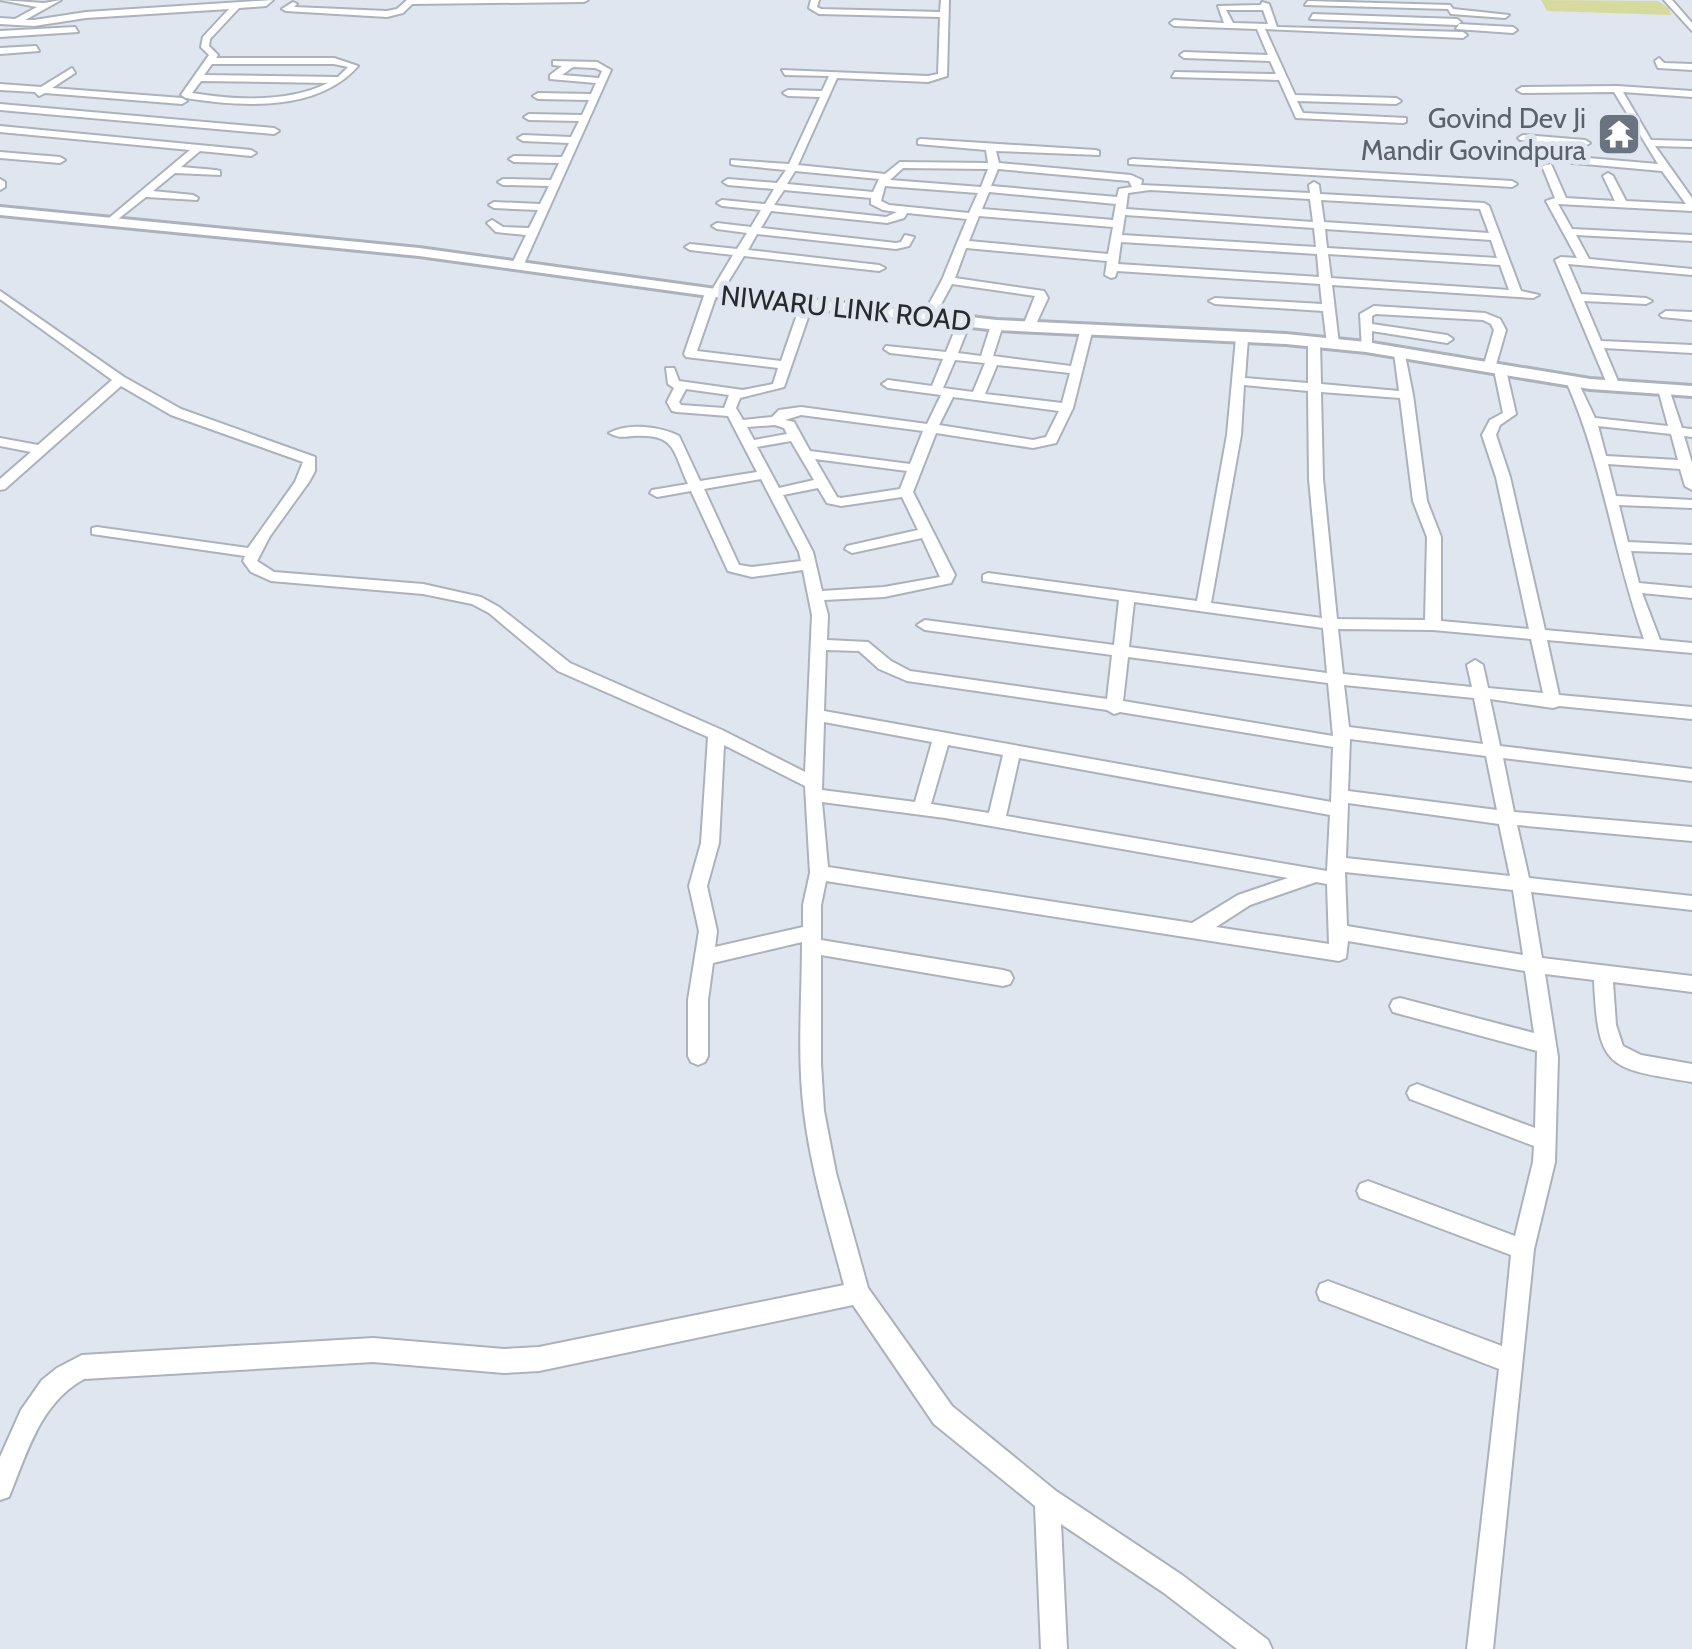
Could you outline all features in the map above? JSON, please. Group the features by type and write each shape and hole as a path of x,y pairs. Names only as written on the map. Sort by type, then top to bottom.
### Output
{"street":[{"path":"2,0 46,6"},
{"path":"14,22 57,0"},
{"path":"296,2 286,9 388,14 412,1 584,0"},
{"path":"815,0 815,10 943,15"},
{"path":"849,12 852,0"},
{"path":"785,72 928,80 942,76 945,0"},
{"path":"1668,0 1692,28"},
{"path":"1317,31 1308,1 1449,6 1505,14"},
{"path":"0,34 86,15 296,2"},
{"path":"1230,25 1220,8 1265,5 1273,27"},
{"path":"187,99 186,93 214,52 205,47 206,39 236,6"},
{"path":"1449,6 1461,32"},
{"path":"1313,17 1461,32"},
{"path":"0,21 75,30"},
{"path":"1174,22 1317,31 1513,30"},
{"path":"1260,27 1298,116 1403,120"},
{"path":"0,51 36,49"},
{"path":"1183,50 1272,53"},
{"path":"0,87 187,99 304,97 344,80 354,66 312,61 210,61"},
{"path":"298,79 312,61"},
{"path":"518,264 606,68 556,63"},
{"path":"571,64 553,78 602,81"},
{"path":"0,119 72,71"},
{"path":"787,365 690,354 714,293 781,186 835,74"},
{"path":"1175,75 1282,77"},
{"path":"197,78 344,80"},
{"path":"1522,90 1617,89 1692,95"},
{"path":"1617,89 1692,207"},
{"path":"788,93 824,94"},
{"path":"538,96 595,98"},
{"path":"1290,98 1396,100"},
{"path":"128,141 187,99"},
{"path":"1375,100 1386,120"},
{"path":"0,107 274,130"},
{"path":"529,117 586,118"},
{"path":"239,128 250,118"},
{"path":"0,129 251,152"},
{"path":"523,138 576,140"},
{"path":"1523,138 1585,140 1590,161"},
{"path":"921,142 1095,153"},
{"path":"1648,143 1692,144"},
{"path":"113,220 198,148"},
{"path":"928,317 948,280 994,166 993,148"},
{"path":"0,155 60,160"},
{"path":"1528,156 1666,168"},
{"path":"514,159 567,160"},
{"path":"735,162 792,166 882,185"},
{"path":"1132,162 1512,184"},
{"path":"1135,187 1138,182 1131,178 994,166 909,164 894,167 876,202 904,209 973,214 1121,212 1495,237"},
{"path":"1547,166 1562,201"},
{"path":"174,170 216,173"},
{"path":"819,873 1340,953 1330,872 1339,802 1341,738 1316,479 1314,386 1330,308 1312,175"},
{"path":"1608,176 1622,204"},
{"path":"503,182 556,184"},
{"path":"728,182 984,190 1121,212"},
{"path":"1476,182 1516,294"},
{"path":"1112,266 1124,189 1135,187 1484,206"},
{"path":"146,194 193,198"},
{"path":"1584,262 1552,200 1692,207"},
{"path":"722,203 887,220 900,216 904,209"},
{"path":"494,205 546,207"},
{"name":"NIWARU LINK ROAD","path":"0,211 518,264 714,293 997,325 1366,347 1572,382 1692,391"},
{"path":"492,224 500,230 534,232"},
{"path":"717,226 896,246 905,244 909,237"},
{"path":"1571,232 1692,238"},
{"path":"1116,238 1505,262"},
{"path":"961,244 1112,266 1533,295"},
{"path":"690,247 879,268"},
{"path":"1614,386 1561,260 1692,272"},
{"path":"948,280 1040,293 1042,298 1029,326"},
{"path":"0,294 120,380 205,425 310,460 304,480 278,510 252,553 250,560 256,569 272,576 423,588 476,600 564,667 716,734 813,789 1330,872 1692,903"},
{"path":"1578,297 1646,302"},
{"path":"1216,300 1330,308"},
{"path":"682,385 674,402 677,408 737,410 773,390 787,365 807,303"},
{"path":"1366,347 1366,314 1374,310 1485,317 1496,322 1500,330 1494,369 1510,414 1495,424 1489,435 1552,702"},
{"path":"1444,360 1449,314"},
{"path":"1666,315 1692,316"},
{"path":"816,596 884,592 946,580 906,492 931,428 950,354 965,320"},
{"path":"978,396 997,325"},
{"path":"1366,327 1446,339"},
{"path":"776,421 784,412 801,411 1041,443 1057,432 1067,408 1086,332"},
{"path":"1203,607 1234,434 1242,338"},
{"path":"1597,344 1692,349"},
{"path":"890,349 1076,370"},
{"path":"1400,353 1410,449 1420,501 1434,537 1432,625"},
{"path":"670,371 671,382 737,410 789,425 828,498 836,502 906,492"},
{"path":"2,483 120,380"},
{"path":"1239,381 1407,395"},
{"path":"1572,382 1590,422 1621,546 1654,645"},
{"path":"888,384 1067,408"},
{"path":"1664,390 1692,486"},
{"path":"737,410 749,445 772,482 809,565 820,614 813,789 819,873 812,905 814,1111 825,1173 858,1293 943,1414 1046,1500 1173,1584 1259,1649"},
{"path":"1590,422 1692,433"},
{"path":"616,433 658,431 674,440 733,568 752,572 809,565"},
{"path":"749,445 796,436"},
{"path":"0,442 41,450"},
{"path":"805,454 913,468"},
{"path":"1598,459 1685,466"},
{"path":"658,494 695,486 820,483"},
{"path":"1610,500 1692,504"},
{"path":"97,531 252,553"},
{"path":"852,548 926,534"},
{"path":"1621,546 1692,548"},
{"path":"988,578 1329,624 1432,625 1692,648"},
{"path":"1633,587 1692,593"},
{"path":"1114,708 1127,596"},
{"path":"926,625 1336,679 1692,713"},
{"path":"817,645 863,646 885,665 907,676 1114,708 1341,738 1692,775"},
{"path":"1475,665 1521,886 1546,1046 1544,1162 1523,1249 1480,1649"},
{"path":"815,715 1012,753 1339,802 1692,834"},
{"path":"698,1056 698,1000 707,919 698,886 710,843 716,734"},
{"path":"920,809 941,741"},
{"path":"996,821 1012,753"},
{"path":"1192,932 1244,900 1330,872"},
{"path":"1338,932 1534,965 1692,984"},
{"path":"705,958 812,939 1003,978"},
{"path":"1603,974 1606,1043 1617,1057 1633,1064 1692,1073"},
{"path":"1400,1006 1546,1046"},
{"path":"1417,1093 1545,1141"},
{"path":"1368,1191 1523,1249"},
{"path":"1328,1292 1512,1362"},
{"path":"0,1488 35,1406 47,1388 64,1374 82,1367 373,1350 504,1362 539,1359 858,1293"},
{"path":"1046,1500 1054,1649"}],"green space":[{"path":"1541,0 1658,1 1669,8 1671,15 1547,11"}],"place":[{"name":"Govind Dev Ji Mandir Govindpura","path":"1619,134"}]}
